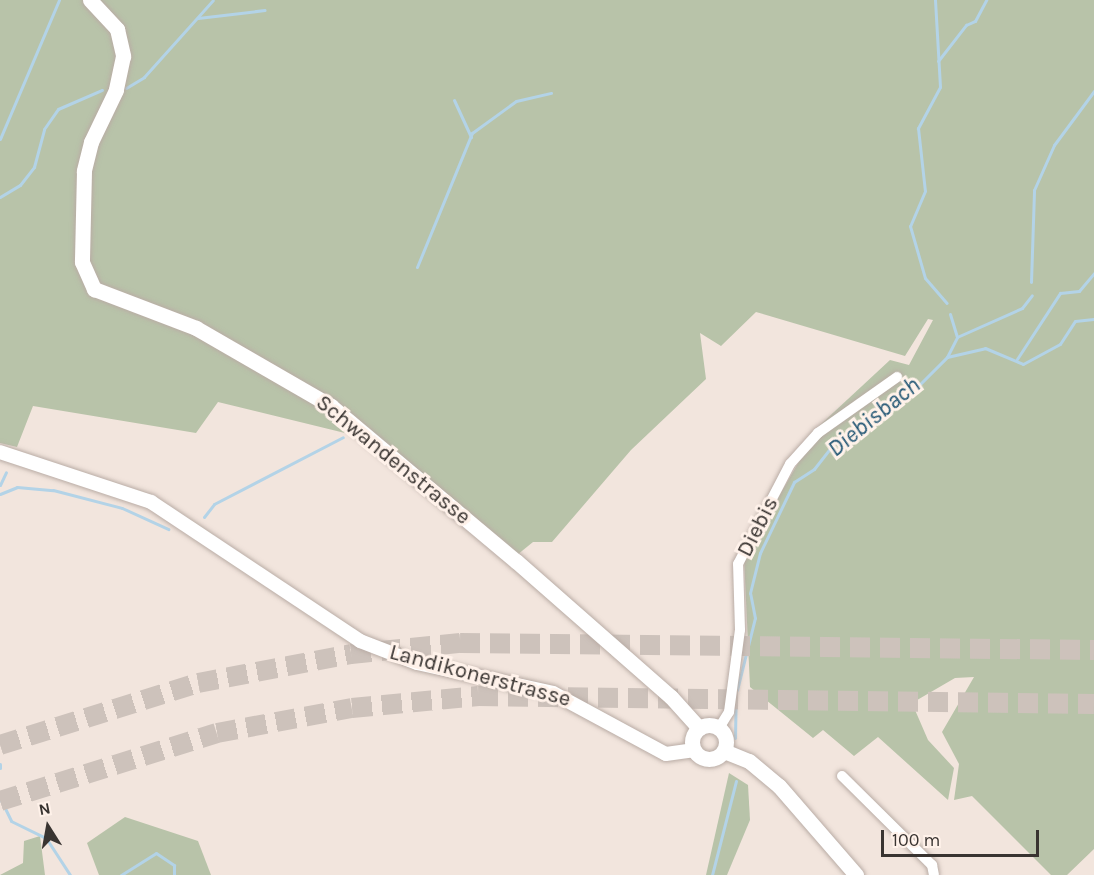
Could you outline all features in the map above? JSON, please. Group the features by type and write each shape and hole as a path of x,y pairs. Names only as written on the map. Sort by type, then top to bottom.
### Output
{"main road":[{"name":"Schwandenstrasse","path":"90,0 117,29 123,65 84,171 82,262 90,284 104,297 209,335 331,406 567,606 699,729"},
{"path":"719,728 724,751 709,759 693,750 699,729 719,728"},
{"path":"724,751 749,762 779,786 856,875"}],"street":[{"name":"Diebis","path":"719,728 729,712 740,630 738,564 790,464 818,433 897,377"},
{"name":"Landikonerstrasse","path":"0,452 151,502 360,641 417,663 554,693 666,754 693,750"},
{"path":"842,776 932,865 934,875"}],"green space":[{"path":"0,0 1094,0 1094,849 1067,875 1051,875 972,796 954,800 959,764 942,732 974,677 955,678 912,703 928,740 954,768 948,800 878,737 854,756 823,730 813,738 750,687 744,557 820,425 890,360 909,365 933,320 928,319 905,356 756,312 721,346 700,333 706,379 631,450 552,542 533,542 517,555 359,423 349,434 218,402 196,433 33,406 17,447 0,443"},
{"path":"729,773 748,785 750,820 727,875 706,875"},
{"path":"125,817 198,841 211,875 99,875 87,843"},
{"path":"40,836 45,875 0,875 23,863 24,841"}],"waterway":[{"path":"0,139 59,0"},
{"path":"126,88 144,77 213,0"},
{"path":"935,0 940,87 918,128 925,191 910,226 925,278 947,303"},
{"path":"938,61 966,25 975,21 986,0"},
{"path":"198,18 265,10"},
{"path":"0,197 20,185 34,167 44,129 58,109 102,90"},
{"path":"1031,282 1034,190 1054,145 1094,91"},
{"path":"417,267 472,133 516,101 551,93"},
{"path":"454,100 471,137"},
{"path":"1017,359 1060,293 1079,291 1094,273"},
{"path":"957,337 1022,308 1032,295"},
{"path":"947,357 957,337 950,314"},
{"name":"Diebisbach","path":"737,690 755,618 750,593 760,553 794,482 814,469 837,440 909,395 947,357 985,348 1023,364 1060,344 1075,321 1094,319"},
{"path":"204,517 214,504 343,437"},
{"path":"0,485 6,472"},
{"path":"0,494 17,487 53,490 122,508 168,529"},
{"name":"Diebisbach","path":"735,738 736,699"},
{"name":"Diebisbach","path":"712,875 736,781"},
{"path":"0,798 11,821 46,838 70,875"},
{"path":"121,875 156,853 174,865 174,875"}],"tunnel":[{"path":"0,745 198,683 351,654 460,643 1094,650"},
{"path":"0,801 217,733 352,708 478,696 1094,704"}]}
